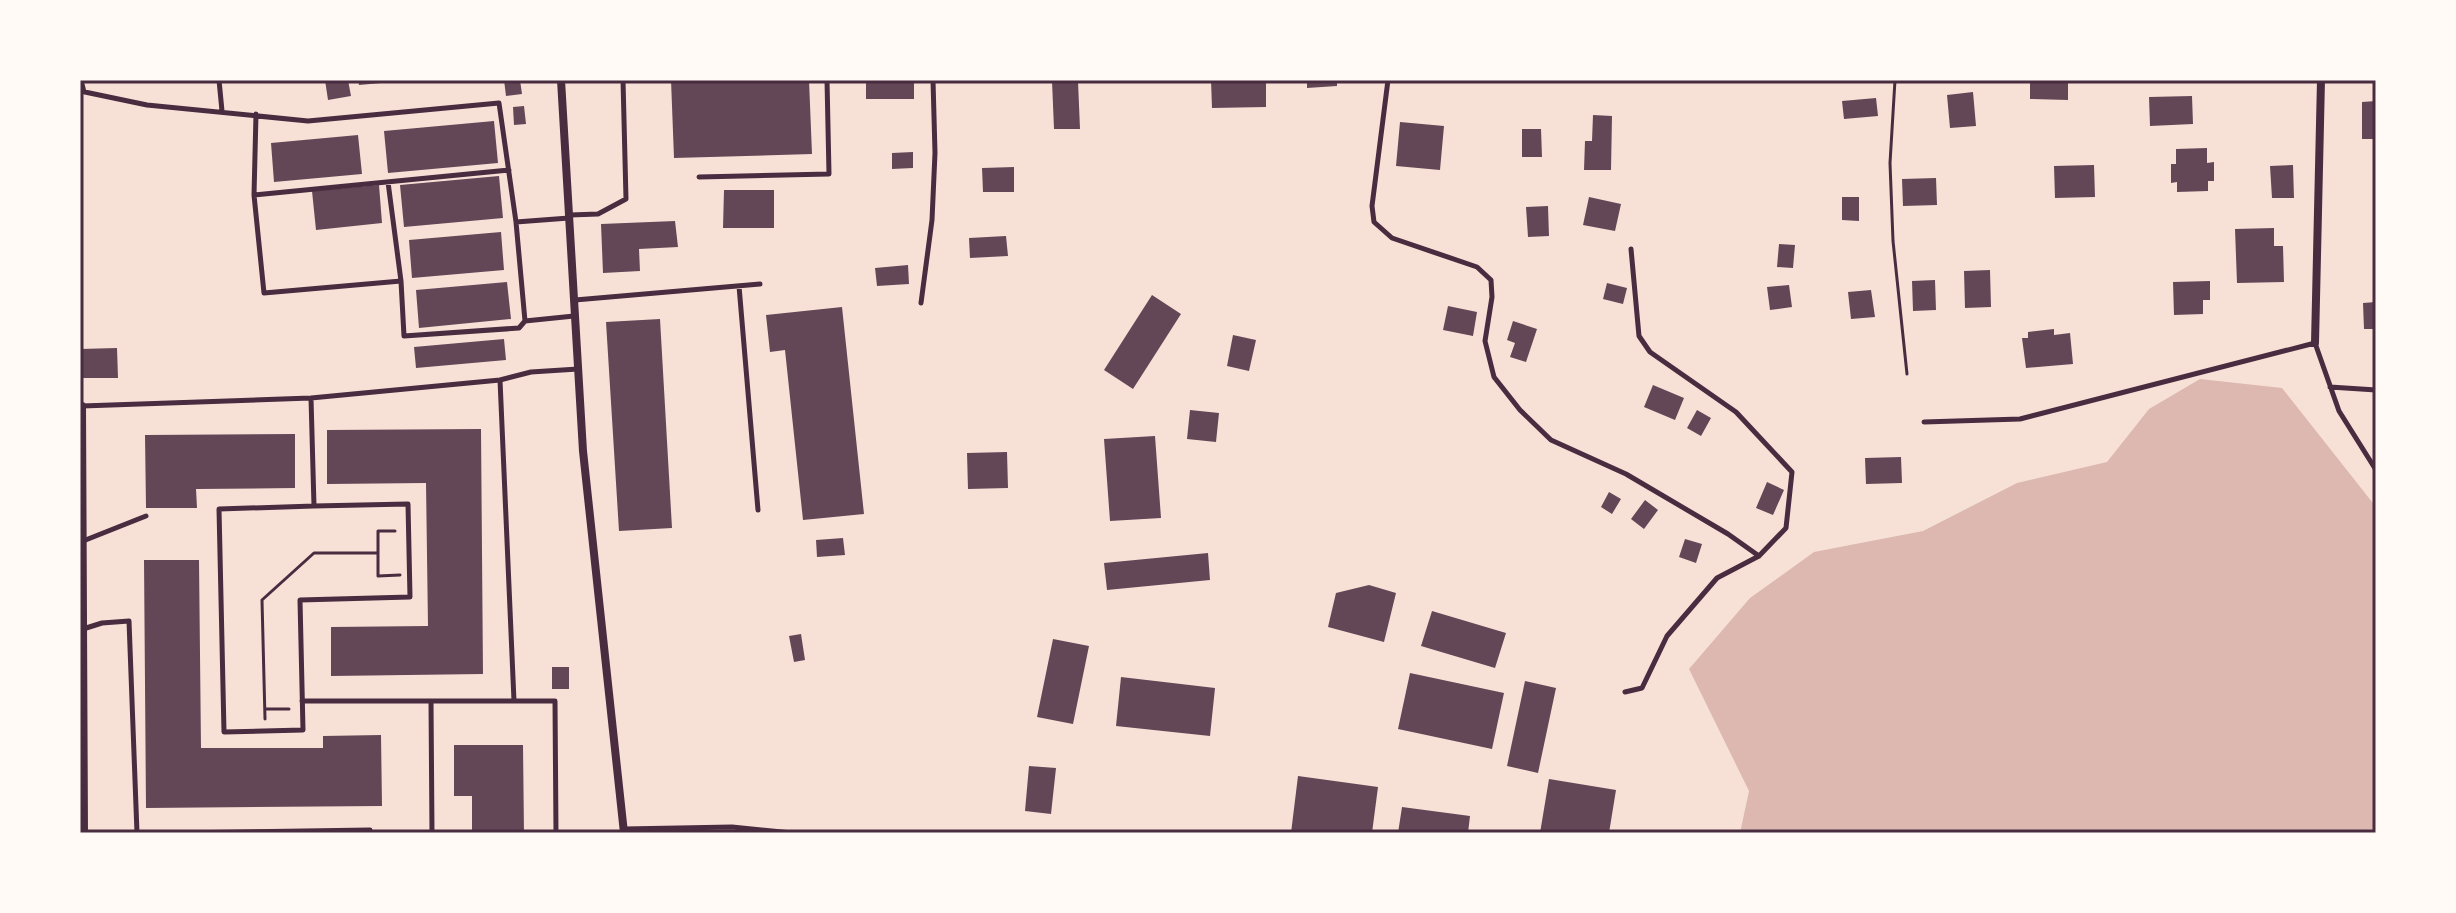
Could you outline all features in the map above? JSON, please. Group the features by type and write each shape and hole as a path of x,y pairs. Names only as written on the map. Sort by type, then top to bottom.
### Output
{"street":[{"path":"561,80 583,451 624,831"},
{"path":"2315,343 2321,80"},
{"path":"81,406 84,833"}],"lane":[{"path":"81,80 82,92 147,105 308,121 499,103 516,222 525,321"},
{"path":"219,80 222,111"},
{"path":"516,222 598,214 626,199 623,80"},
{"path":"699,177 829,174 827,80"},
{"path":"921,303 932,220 935,153 933,80"},
{"path":"1388,80 1372,206 1374,222 1392,238 1477,267 1491,280 1492,297 1485,341 1494,377 1520,410 1551,440 1626,474 1728,534 1759,556"},
{"path":"256,114 254,195 264,293 401,281"},
{"path":"254,195 509,170"},
{"path":"388,182 401,281 404,336 519,328 525,321 575,316"},
{"path":"1625,692 1642,688 1667,636 1717,578 1759,556 1786,528 1792,472 1736,412 1650,352 1639,336 1631,249"},
{"path":"575,300 760,284"},
{"path":"739,286 758,510"},
{"path":"1924,422 2020,419 2315,343 2339,411 2376,470"},
{"path":"81,406 311,398 500,380 531,372 578,369"},
{"path":"500,380 514,701"},
{"path":"2330,387 2376,390"},
{"path":"311,398 314,506"},
{"path":"408,504 409,575 410,597 300,600 303,730 224,732 219,509 408,504"},
{"path":"83,541 146,516"},
{"path":"82,629 102,623 129,621 137,833"},
{"path":"302,701 555,701 556,833"},
{"path":"431,701 432,833"},
{"path":"624,831 732,827 792,833"},
{"path":"182,833 370,830 370,833"}],"path":[{"path":"1895,80 1891,195 1907,374"},
{"path":"378,553 378,576 409,575"},
{"path":"265,709 303,709"}],"shaded area":[{"path":"2200,379 2282,388 2376,507 2376,833 1740,833 1749,791 1689,669 1750,598 1814,552 1923,531 2017,483 2107,462 2149,409"}],"building":[{"path":"325,80 348,80 351,96 328,100"},
{"path":"358,80 392,80 392,82 359,85"},
{"path":"504,80 520,80 522,94 506,96"},
{"path":"671,80 809,80 812,154 674,158"},
{"path":"866,80 914,80 914,99 866,99"},
{"path":"1211,80 1266,80 1266,107 1212,108"},
{"path":"1307,80 1337,80 1337,86 1307,88"},
{"path":"2030,80 2068,80 2068,100 2030,99"},
{"path":"1052,81 1078,81 1080,129 1054,129"},
{"path":"1973,92 1976,126 1950,128 1947,95"},
{"path":"2192,96 2193,124 2150,126 2149,97"},
{"path":"1876,98 1878,116 1844,119 1842,101"},
{"path":"2376,101 2376,139 2362,139 2362,102"},
{"path":"524,106 526,124 514,125 513,107"},
{"path":"1593,115 1612,116 1611,170 1584,170 1585,141 1592,141"},
{"path":"494,121 498,163 388,173 384,131"},
{"path":"1400,122 1444,126 1440,170 1396,166"},
{"path":"1522,129 1541,129 1542,157 1522,157"},
{"path":"358,135 362,174 274,182 271,143"},
{"path":"2207,148 2207,163 2214,162 2214,181 2208,181 2208,191 2177,192 2177,182 2171,183 2171,164 2176,164 2176,149"},
{"path":"913,152 913,168 892,169 892,153"},
{"path":"2094,165 2095,197 2055,198 2054,166"},
{"path":"2293,165 2294,198 2272,198 2270,166"},
{"path":"1014,167 1014,192 983,192 982,168"},
{"path":"499,176 503,218 404,227 400,185"},
{"path":"1936,178 1937,205 1903,206 1902,179"},
{"path":"379,185 382,223 316,230 312,191"},
{"path":"724,190 774,190 774,228 723,228"},
{"path":"1589,197 1621,204 1615,231 1583,225"},
{"path":"1842,197 1859,197 1859,221 1842,220"},
{"path":"1548,206 1549,236 1528,237 1526,207"},
{"path":"675,221 678,247 639,249 640,271 603,273 601,224"},
{"path":"2274,228 2274,246 2283,246 2284,282 2237,283 2235,229"},
{"path":"501,232 504,270 412,278 409,240"},
{"path":"1006,236 1008,256 970,258 969,238"},
{"path":"1779,244 1795,245 1793,268 1777,267"},
{"path":"908,265 909,284 877,286 875,268"},
{"path":"1990,270 1991,307 1965,308 1964,271"},
{"path":"1935,280 1936,310 1913,311 1912,281"},
{"path":"2210,281 2210,300 2203,300 2203,314 2174,315 2173,282"},
{"path":"507,282 511,319 419,328 416,290"},
{"path":"1607,283 1627,288 1623,304 1603,299"},
{"path":"1789,285 1792,307 1770,310 1767,287"},
{"path":"1871,290 1875,317 1851,319 1848,292"},
{"path":"1152,295 1181,314 1133,389 1104,370"},
{"path":"2376,302 2376,329 2364,329 2363,303"},
{"path":"1448,306 1477,312 1473,336 1443,330"},
{"path":"842,307 864,514 803,520 785,350 770,352 766,315"},
{"path":"660,319 672,528 619,531 606,322"},
{"path":"1513,321 1537,329 1526,362 1510,357 1515,343 1507,340"},
{"path":"2054,329 2054,335 2070,333 2073,364 2026,368 2022,338 2028,338 2028,332"},
{"path":"1233,335 1256,340 1249,371 1227,366"},
{"path":"504,339 506,360 416,368 414,347"},
{"path":"117,348 118,378 82,378 80,349"},
{"path":"1653,385 1684,398 1675,420 1644,407"},
{"path":"1190,410 1219,413 1216,442 1187,439"},
{"path":"1697,410 1711,418 1701,436 1687,428"},
{"path":"481,429 483,674 331,676 331,627 428,626 426,483 327,484 327,430"},
{"path":"295,434 295,488 196,489 197,508 146,508 145,435"},
{"path":"1155,436 1161,518 1110,521 1104,439"},
{"path":"1007,452 1008,488 968,489 967,453"},
{"path":"1901,457 1902,483 1866,484 1865,458"},
{"path":"1767,482 1784,490 1773,515 1756,508"},
{"path":"1609,492 1621,499 1612,514 1601,507"},
{"path":"1645,500 1658,510 1644,529 1631,519"},
{"path":"843,538 845,555 817,557 816,540"},
{"path":"1685,539 1702,544 1696,563 1679,557"},
{"path":"1208,553 1210,580 1107,590 1104,563"},
{"path":"144,560 199,560 201,748 323,748 323,736 381,735 382,806 146,808"},
{"path":"1369,585 1396,593 1384,642 1328,627 1336,593"},
{"path":"1432,611 1506,633 1495,668 1421,646"},
{"path":"801,634 805,660 794,662 789,636"},
{"path":"1053,639 1089,646 1073,724 1037,717"},
{"path":"552,667 569,667 569,689 552,689"},
{"path":"1410,673 1504,693 1492,749 1398,729"},
{"path":"1121,677 1215,688 1210,736 1116,726"},
{"path":"1525,681 1556,688 1538,773 1507,766"},
{"path":"454,745 523,745 524,833 472,833 472,796 454,796"},
{"path":"1029,766 1056,768 1051,814 1025,811"},
{"path":"1298,776 1378,787 1372,833 1291,833"},
{"path":"1549,779 1616,790 1609,833 1540,833"},
{"path":"1402,807 1470,816 1468,833 1398,833"}]}
